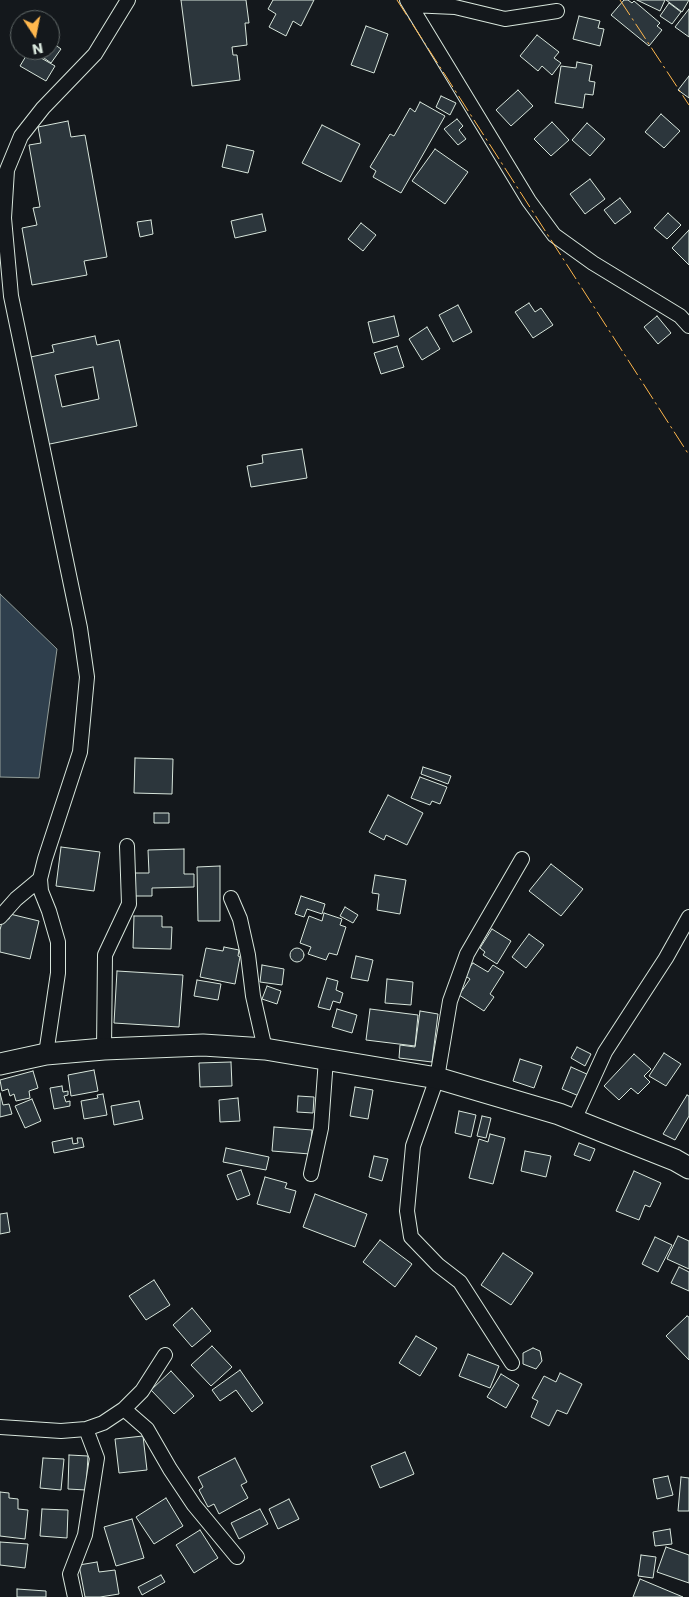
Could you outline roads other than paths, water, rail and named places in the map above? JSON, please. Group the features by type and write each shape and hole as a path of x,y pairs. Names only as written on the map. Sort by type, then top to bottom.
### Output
{"main road":[{"path":"0,1064 46,1054 104,1049 203,1045 265,1049 326,1058 437,1078 558,1114 675,1160 689,1168"}],"street":[{"path":"46,1054 58,972 58,942 40,879 44,859 80,752 87,677 80,628 11,296 4,218 4,167 21,136 43,108 95,54 128,0"},
{"path":"408,2 455,7 505,19 557,11"},
{"path":"408,2 529,201 554,235 629,286 680,316 689,326"},
{"path":"104,1049 105,955 129,904 127,846"},
{"path":"512,1363 460,1282 438,1265 411,1237 407,1211 413,1146 437,1078 450,1001 467,954 522,859"},
{"path":"0,917 16,899 40,879"},
{"path":"231,898 240,919 248,955 252,996 265,1049"},
{"path":"574,1120 605,1052 666,958 689,917"},
{"path":"311,1174 321,1128 326,1058"},
{"path":"0,1426 61,1431 86,1429 103,1423 124,1409 142,1391 165,1355"},
{"path":"124,1409 147,1429 194,1505 237,1557"},
{"path":"75,1597 70,1574 85,1535 97,1458 86,1429"}],"water":[{"path":"0,594 57,649 39,778 0,777"}]}
